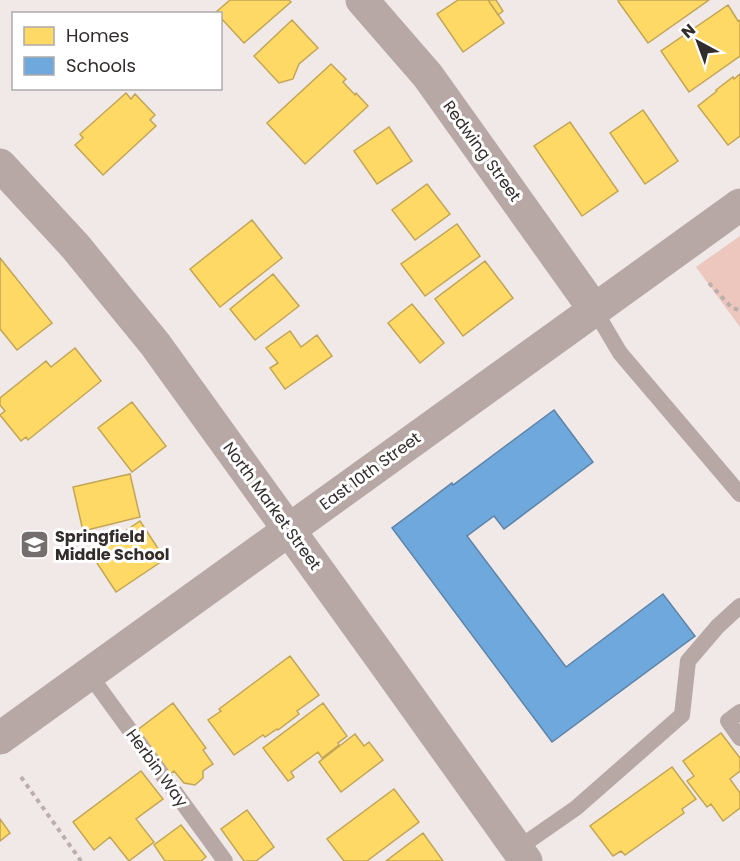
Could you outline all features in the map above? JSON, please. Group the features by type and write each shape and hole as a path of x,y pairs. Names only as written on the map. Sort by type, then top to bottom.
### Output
{"street":[{"name":"Redwing Street","path":"362,0 428,76 594,309"},
{"name":"North Market Street","path":"6,182 75,246 154,344 522,855"},
{"name":"East 10th Street","path":"0,738 740,205"}],"lane":[{"path":"594,309 620,353 740,494"},
{"path":"522,855 682,715 688,661 718,626 740,606"},
{"name":"Herbin Way","path":"89,674 225,861"},
{"path":"740,712 728,721 740,738"}],"path":[{"path":"709,283 732,308 740,310"},
{"path":"21,777 81,861"}],"shaded area":[{"path":"740,236 740,327 696,267"}],"building: Homes":[{"path":"230,0 289,0 291,2 244,43 222,19 222,12 216,12"},
{"path":"458,0 488,0 504,23 463,52 437,14"},
{"path":"488,0 496,0 503,11 498,15"},
{"path":"619,0 709,0 648,43"},
{"path":"728,5 738,21 740,20 740,56 689,92 661,51"},
{"path":"292,20 318,48 299,64 293,79 279,83 254,56"},
{"path":"331,64 346,79 343,82 368,106 305,164 267,123"},
{"path":"740,74 740,136 728,145 698,106 733,77 734,79"},
{"path":"126,93 131,99 135,94 155,115 150,120 156,126 103,175 75,145 83,138 80,134"},
{"path":"643,110 678,161 645,184 610,133"},
{"path":"570,122 618,191 582,216 534,146"},
{"path":"389,127 412,161 377,184 354,151"},
{"path":"427,184 450,214 415,240 392,210"},
{"path":"252,220 282,258 220,307 190,269"},
{"path":"457,224 480,256 425,296 401,264"},
{"path":"0,258 52,323 17,350 0,329"},
{"path":"485,261 513,298 463,336 435,299"},
{"path":"273,274 299,306 255,340 230,309"},
{"path":"412,304 444,343 420,363 388,323"},
{"path":"290,331 301,347 317,335 332,356 285,389 270,368 278,363 266,348"},
{"path":"75,348 101,381 28,440 26,437 21,441 0,415 5,411 0,405 0,398 46,361 51,367"},
{"path":"132,402 166,446 132,472 98,428"},
{"path":"130,474 140,517 83,531 73,487"},
{"path":"140,521 165,559 116,592 91,554"},
{"path":"290,656 319,695 297,711 299,714 278,730 265,737 263,735 234,755 208,720 221,711 219,709"},
{"path":"173,703 206,748 203,750 213,764 203,771 203,778 195,785 184,783 174,771 169,775 136,731"},
{"path":"323,703 347,736 322,758 318,752 291,772 294,777 288,781 263,748"},
{"path":"721,733 740,758 740,771 730,779 740,793 740,808 723,821 711,804 707,807 687,781 694,776 683,761"},
{"path":"355,734 364,746 369,742 383,760 341,792 319,762"},
{"path":"672,767 696,799 682,809 684,813 625,855 621,851 613,856 590,826"},
{"path":"141,771 163,799 136,819 154,842 129,861 110,837 94,850 73,822"},
{"path":"394,789 419,822 367,861 344,861 327,839"},
{"path":"247,810 274,847 256,861 244,861 221,829"},
{"path":"0,819 10,833 0,841"},
{"path":"181,825 206,857 201,861 165,861 154,845"},
{"path":"423,833 443,861 386,861"}],"building: Schools":[{"path":"554,410 593,462 504,529 494,516 467,536 566,667 663,594 695,636 552,742 392,528"}],"place":[{"name":"Springfield Middle School","path":"34,545"}]}
